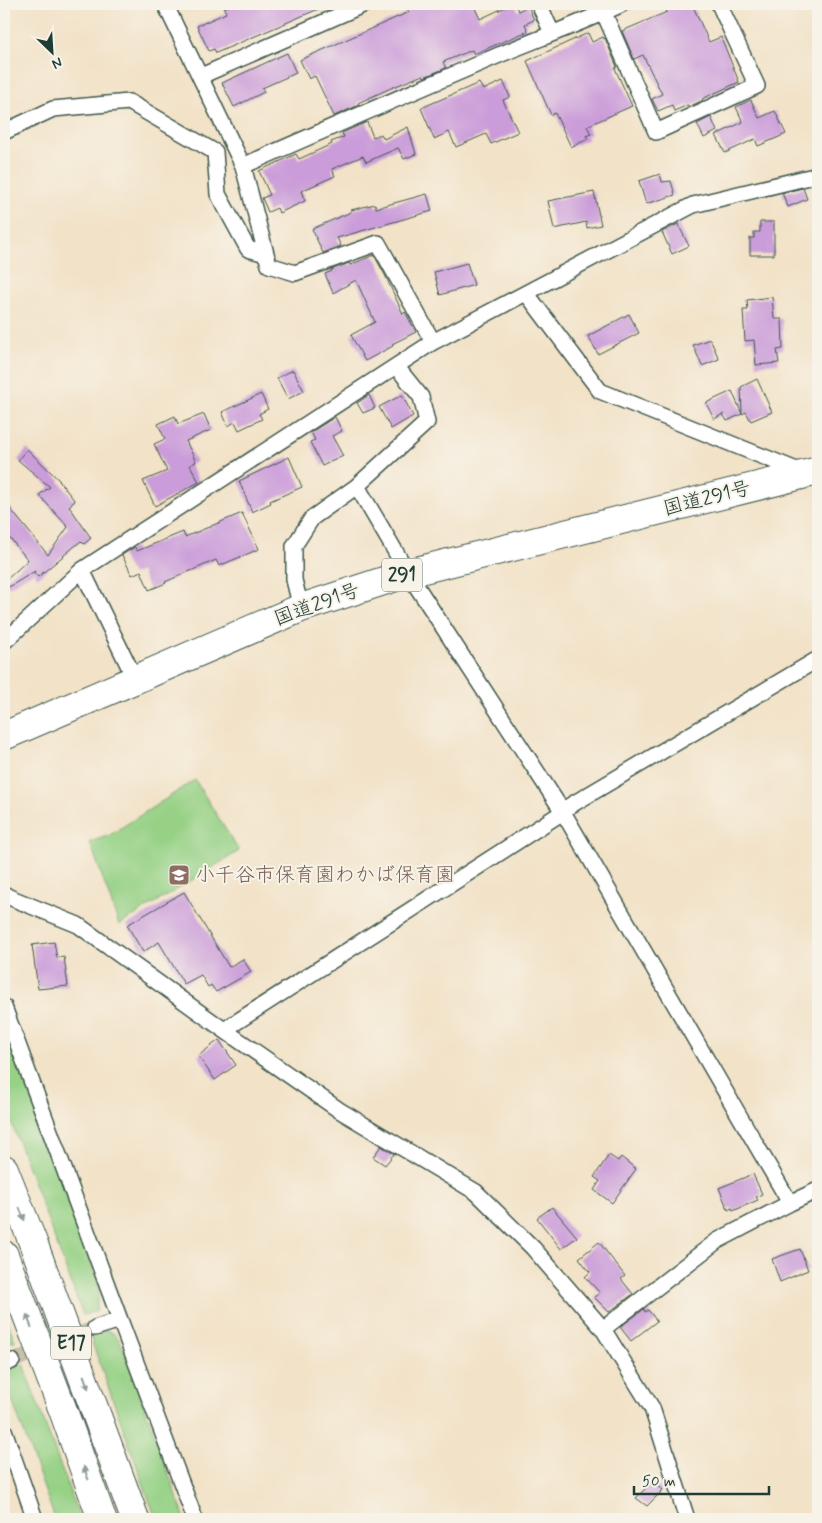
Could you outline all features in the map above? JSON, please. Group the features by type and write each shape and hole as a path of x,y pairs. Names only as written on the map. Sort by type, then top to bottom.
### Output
{"highway":[{"name":"国道291号","path":"4,736 301,608 408,573 814,475"},
{"name":"E17","path":"4,1168 38,1254 136,1519"},
{"name":"E17","path":"4,1255 102,1519"}],"street":[{"path":"166,4 243,166 269,265 295,273 378,243 433,342"},
{"path":"201,76 365,4"},
{"path":"539,4 552,33"},
{"path":"243,166 347,119 622,4"},
{"path":"604,13 656,132 757,86 719,4"},
{"path":"4,132 53,109 129,102 215,152 218,194 248,249 266,254"},
{"path":"4,642 82,570 433,342 693,205 818,175"},
{"path":"527,294 600,391 814,475"},
{"path":"301,608 294,580 294,546 312,518 357,486 426,422 421,397 396,366"},
{"path":"357,486 408,573 562,811 790,1203"},
{"path":"82,570 135,679"},
{"path":"224,1030 562,811 818,659"},
{"path":"4,894 78,925 339,1110 476,1192 533,1248 602,1329 652,1408 687,1519"},
{"path":"4,1007 195,1519"},
{"path":"602,1329 718,1241 818,1190"},
{"path":"95,1328 120,1320"},
{"path":"4,1430 34,1519"}],"green space":[{"path":"195,780 239,851 119,925 90,842 110,835"},
{"path":"4,1020 95,1273 99,1290 96,1311 83,1315 4,1103"},
{"path":"4,1312 15,1341 4,1343"},
{"path":"104,1330 115,1335 122,1345 185,1519 156,1519 89,1334"},
{"path":"23,1364 80,1519 55,1519 8,1389 8,1381 12,1369"}],"building":[{"path":"233,4 330,4 216,53 214,49 209,51 197,26 226,13 224,8"},
{"path":"415,4 473,4 480,19 515,4 518,11 528,6 534,20 525,24 528,31 474,54 472,50 443,62 446,68 391,88 334,116 315,76 309,79 300,60 409,12 406,7"},
{"path":"663,4 692,4 709,42 721,37 739,82 689,107 688,105 674,111 672,105 658,111 652,99 662,94 643,55 634,59 622,31 667,12"},
{"path":"588,33 592,42 603,37 605,38 617,67 615,68 632,106 587,126 591,134 586,136 588,139 571,147 555,113 551,115 527,61"},
{"path":"287,53 296,73 262,88 264,92 234,107 222,83"},
{"path":"503,81 510,97 503,100 518,132 491,144 486,134 456,147 449,132 434,139 421,108 479,83 483,90"},
{"path":"751,100 759,118 775,111 786,134 758,146 755,139 725,153 716,135 743,122 736,107"},
{"path":"711,117 717,131 704,138 697,124"},
{"path":"367,122 373,137 381,134 384,139 408,127 416,154 404,159 398,148 366,162 363,156 332,169 335,176 301,191 305,201 279,213 277,208 268,212 262,198 270,195 259,171 296,154 299,159 332,144 331,142 344,137 342,133"},
{"path":"660,174 662,182 671,181 675,195 646,204 639,181"},
{"path":"803,188 807,199 788,207 782,193"},
{"path":"594,192 601,225 587,228 586,222 554,229 548,201"},
{"path":"427,194 432,211 337,238 341,246 323,253 312,229 351,212 351,210 375,204 376,208"},
{"path":"760,222 774,222 774,255 750,255 750,238 754,238 754,232 760,232"},
{"path":"678,224 689,246 672,254 662,232"},
{"path":"374,255 403,314 405,312 416,332 365,361 351,335 375,322 356,280 333,293 325,274 349,263 350,265"},
{"path":"467,263 474,285 440,295 434,272"},
{"path":"772,297 774,319 782,319 783,349 777,350 779,363 756,365 754,340 745,341 743,310 748,310 747,300"},
{"path":"629,314 639,333 598,354 588,336"},
{"path":"710,339 719,359 702,366 693,345"},
{"path":"293,370 304,391 288,399 277,378"},
{"path":"757,379 772,412 751,421 746,412 742,414 741,387"},
{"path":"732,391 742,414 727,421 723,414 714,419 706,403"},
{"path":"261,394 268,409 259,414 262,419 239,430 235,422 228,426 222,412"},
{"path":"369,395 375,408 363,413 357,403"},
{"path":"402,395 413,416 391,429 379,407"},
{"path":"204,414 211,430 186,441 196,462 190,465 199,482 155,506 143,481 167,471 154,444 165,439 158,424 175,416 178,424"},
{"path":"335,417 342,431 332,436 343,456 322,466 310,442 315,440 311,432"},
{"path":"27,449 60,481 75,501 69,506 91,538 84,544 81,541 38,577 34,573 35,571 9,587 5,581 28,560 4,531 4,501 48,555 68,527 39,495 50,487 18,460"},
{"path":"289,457 302,487 270,501 271,503 252,512 239,481"},
{"path":"242,513 259,549 219,566 216,560 149,590 141,571 132,575 122,555 135,547 137,551 183,532 185,537"},
{"path":"184,892 229,967 243,959 251,972 216,992 211,985 208,987 201,975 184,984 159,942 143,952 127,925"},
{"path":"54,942 57,958 64,957 68,986 38,989 32,945"},
{"path":"219,1040 236,1065 215,1080 198,1056"},
{"path":"381,1146 394,1154 385,1165 373,1157"},
{"path":"609,1155 618,1161 621,1157 636,1169 612,1203 594,1190 600,1181 594,1177"},
{"path":"753,1174 762,1194 756,1197 758,1200 733,1211 732,1208 728,1210 719,1188"},
{"path":"552,1207 577,1237 561,1249 537,1218"},
{"path":"599,1242 625,1276 621,1279 633,1294 609,1312 594,1297 600,1293 585,1277 590,1272 579,1258"},
{"path":"800,1249 808,1270 780,1282 772,1259"},
{"path":"644,1309 645,1312 648,1310 657,1321 631,1341 620,1327"},
{"path":"653,1481 663,1490 647,1506 636,1498"}],"tunnel":[{"path":"12,1361 95,1328"}],"place":[{"name":"小千谷市保育園わかば保育園","path":"179,875"}]}
